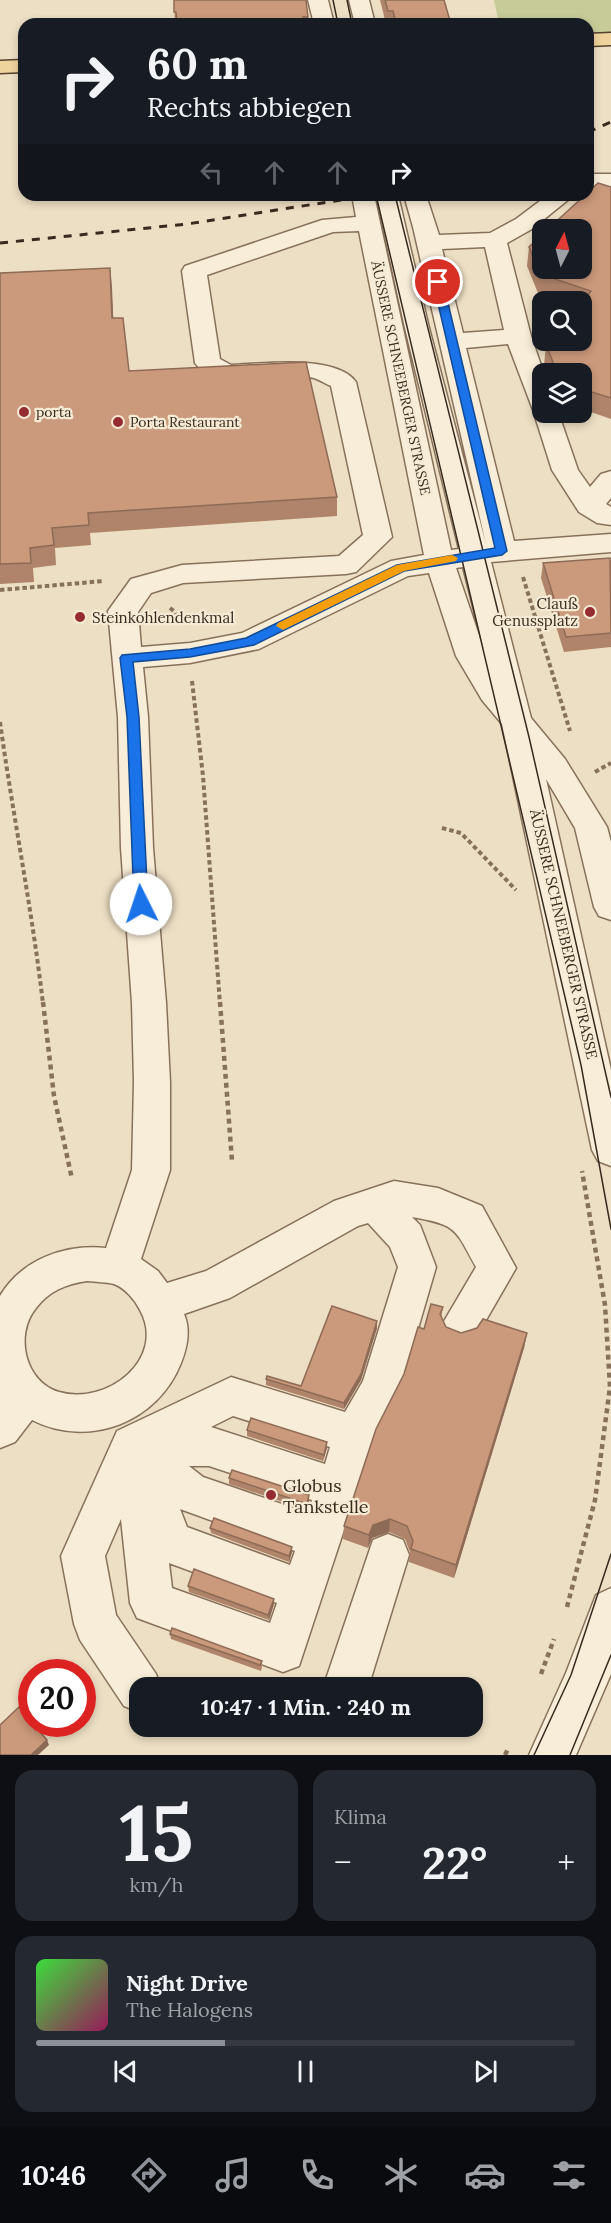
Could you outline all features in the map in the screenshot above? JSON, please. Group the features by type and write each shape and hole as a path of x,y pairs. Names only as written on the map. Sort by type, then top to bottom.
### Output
{"main road":[{"path":"594,40 611,39"},
{"path":"0,68 18,66"}],"street":[{"path":"318,0 322,18"},
{"path":"340,0 344,18"},
{"path":"359,0 364,18"},
{"path":"594,181 611,181"},
{"name":"ÄUSSERE SCHNEEBERGER STRASSE","path":"364,201 439,560 471,656 493,692 554,767 591,827 611,907"},
{"name":"ÄUSSERE SCHNEEBERGER STRASSE","path":"388,201 417,328 497,552"},
{"name":"ÄUSSERE SCHNEEBERGER STRASSE","path":"417,201 429,242 452,342 497,552 516,719 611,1150"},
{"path":"429,242 495,240 524,224 555,201"},
{"path":"119,1268 151,1170 152,1082 149,1003 137,848 133,717 123,611 141,586 182,574 346,565 378,537 342,382 316,370 227,373 208,363 194,272 330,225 369,223"},
{"path":"495,240 518,336 532,375"},
{"path":"452,342 518,336"},
{"path":"549,423 565,470 600,513"},
{"path":"600,513 611,480"},
{"path":"127,658 190,653 249,642 401,568 497,552 611,543"},
{"path":"161,1303 216,1286 347,1213 394,1198 438,1205 469,1218 497,1268 460,1328"},
{"path":"133,1445 152,1603 283,1650 355,1435 381,1387 417,1267 406,1237 375,1204"},
{"path":"87,1264 119,1268 142,1280 161,1303 168,1327 165,1354 156,1374 135,1397 99,1413 74,1416 53,1411 26,1397 16,1386 5,1363 3,1324 20,1297 45,1276 61,1269 87,1264"},
{"path":"132,1677 96,1624 83,1556 133,1445 231,1396 355,1435"},
{"path":"0,1428 26,1397"},
{"path":"99,1413 190,1493 321,1539"},
{"path":"133,1445 209,1446 338,1488"},
{"path":"133,1445 172,1543 303,1591"},
{"path":"349,1677 388,1555"},
{"path":"552,1755 586,1681 611,1610"}],"path":[{"path":"497,552 570,733"},
{"path":"0,590 109,581 141,586 175,612 190,653 203,777 232,1161"},
{"path":"0,722 10,795 35,937 54,1096 72,1179"},
{"path":"442,828 461,833 519,893"},
{"path":"563,1617 595,1500 610,1387 605,1305 581,1169"},
{"path":"538,1680 555,1638"},
{"path":"505,1755 510,1746"}],"green space":[{"path":"494,0 611,0 611,39 594,40 594,18 498,18"}],"building":[{"path":"174,0 306,0 308,17 177,18 176,12 174,12"},
{"path":"385,0 444,0 449,18 395,18 393,11 388,11"},
{"path":"598,183 611,187 611,398 592,392 592,363 553,363 548,351 592,351 592,291 555,279 592,279 592,219 559,219 578,201 594,201 594,187"},
{"path":"110,268 112,318 123,318 129,371 306,362 337,497 88,513 89,525 52,528 54,545 30,548 31,563 0,564 0,273"},
{"path":"610,558 611,633 566,637 543,563"},
{"path":"431,1304 443,1307 440,1314 446,1327 461,1333 477,1328 483,1319 527,1333 456,1565 411,1549 413,1541 407,1526 390,1519 373,1525 369,1535 344,1526 376,1429 404,1374 418,1327 424,1329"},
{"path":"332,1306 377,1321 361,1374 344,1403 266,1379 267,1376 301,1386"},
{"path":"251,1418 327,1442 324,1455 247,1430"},
{"path":"232,1470 309,1495 307,1504 229,1478"},
{"path":"214,1518 292,1547 289,1556 210,1528"},
{"path":"194,1569 274,1599 268,1615 188,1586"},
{"path":"172,1628 262,1661 260,1665 170,1634"},
{"path":"18,1708 18,1737 44,1737 47,1740 31,1755 0,1755 0,1725"}],"tram line":[{"path":"333,0 337,18"},
{"path":"347,0 351,18"},
{"path":"377,201 581,1065 611,1229"},
{"path":"396,201 529,737 611,1097"},
{"path":"534,1755 571,1675 611,1554"},
{"path":"570,1755 611,1655"}],"railway":[{"path":"594,129 611,122"},
{"path":"0,243 187,224 335,201"}],"slow traffic":[{"path":"283,626 401,568 452,558"}],"place":[{"name":"porta","path":"24,412"},
{"name":"Porta Restaurant","path":"118,422"},
{"name":"Clauß Genussplatz","path":"590,612"},
{"name":"Steinkohlendenkmal","path":"80,617"},
{"name":"Globus Tankstelle","path":"271,1495"}],"route":[{"path":"141,904 133,717 127,658 190,653 249,642 401,568 502,551 438,282"}]}
